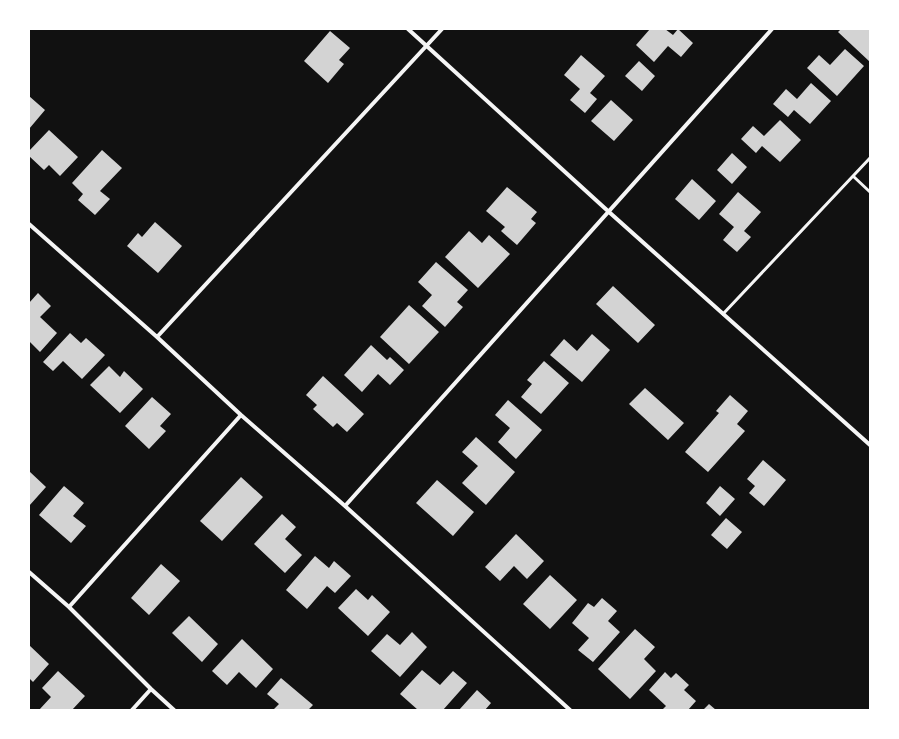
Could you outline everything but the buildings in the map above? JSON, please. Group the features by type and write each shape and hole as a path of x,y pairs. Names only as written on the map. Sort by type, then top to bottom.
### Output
{"street":[{"path":"408,29 609,212 870,445"},
{"path":"157,337 442,29"},
{"path":"345,506 772,29"},
{"path":"29,224 157,337 241,415 345,506 570,710"},
{"path":"69,607 241,415"},
{"path":"29,572 69,607 174,710"},
{"path":"132,710 151,689"}],"lane":[{"path":"723,314 870,158"},
{"path":"853,176 870,192"}]}
